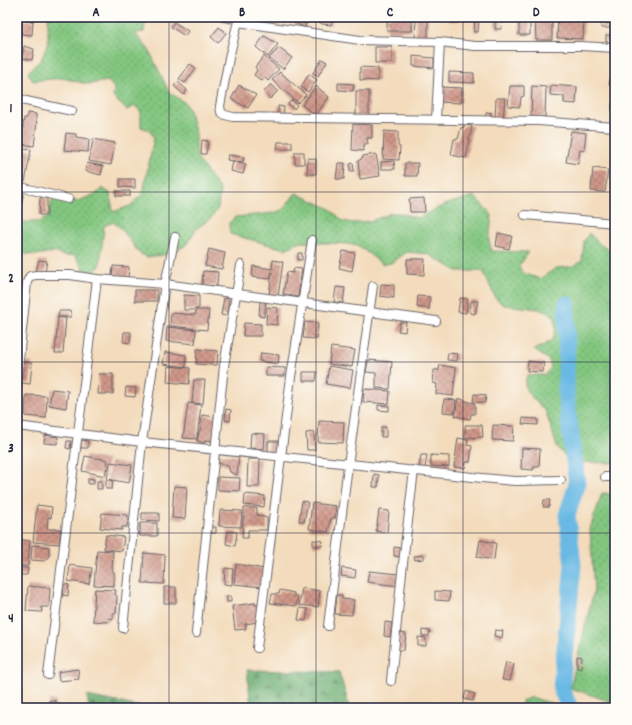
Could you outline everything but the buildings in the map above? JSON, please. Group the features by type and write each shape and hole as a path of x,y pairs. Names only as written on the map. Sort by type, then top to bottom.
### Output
{"street":[{"path":"615,48 581,46 475,46 440,42 360,40 239,20 229,58 220,106 221,112 225,115 240,117 539,121 615,127"},
{"path":"436,120 440,42"},
{"path":"17,99 72,111"},
{"path":"17,186 68,198"},
{"path":"525,215 615,222"},
{"path":"123,628 142,442 165,284 175,237"},
{"path":"257,648 291,377 312,240"},
{"path":"196,633 224,366 241,265"},
{"path":"17,378 27,282 30,276 36,275 70,275 97,279 165,284 436,320"},
{"path":"48,675 97,279"},
{"path":"328,626 348,464 374,286"},
{"path":"17,426 142,442 515,481 561,480"},
{"path":"391,681 414,470"},
{"path":"605,477 615,478"}],"green space":[{"path":"48,17 133,17 145,23 144,32 135,33 149,50 169,92 185,103 189,110 195,131 197,158 220,190 218,208 212,217 196,229 186,245 170,254 147,257 139,253 121,228 113,222 104,226 100,266 93,272 84,270 75,255 64,256 55,252 36,255 17,253 17,222 39,222 48,217 52,200 60,197 78,201 96,194 102,188 110,193 113,212 130,206 143,193 154,137 149,130 141,127 141,112 135,106 127,110 113,97 114,88 108,81 88,84 62,78 33,81 28,72 41,60 48,43"},
{"path":"296,193 329,208 343,221 352,223 371,221 391,213 400,213 418,218 444,205 474,196 492,215 489,241 492,251 529,252 519,266 523,273 540,279 556,268 574,266 582,260 584,241 589,233 601,245 615,254 615,463 570,462 557,447 546,412 527,392 525,384 527,375 544,375 551,368 549,360 534,350 547,344 553,338 555,334 555,316 539,309 504,305 496,299 483,271 457,271 428,254 407,252 391,263 382,264 360,247 349,244 301,242 285,249 230,234 229,223 235,217 274,213 282,210"},
{"path":"602,493 615,494 615,703 570,688 594,590 590,529"},
{"path":"247,670 339,672 350,708 251,708"},
{"path":"87,696 147,708 89,708"},
{"path":"531,697 556,705 557,708 522,708 522,701"}],"waterway":[{"path":"567,304 566,396 577,484 567,515 573,565 561,689 570,708"}]}
